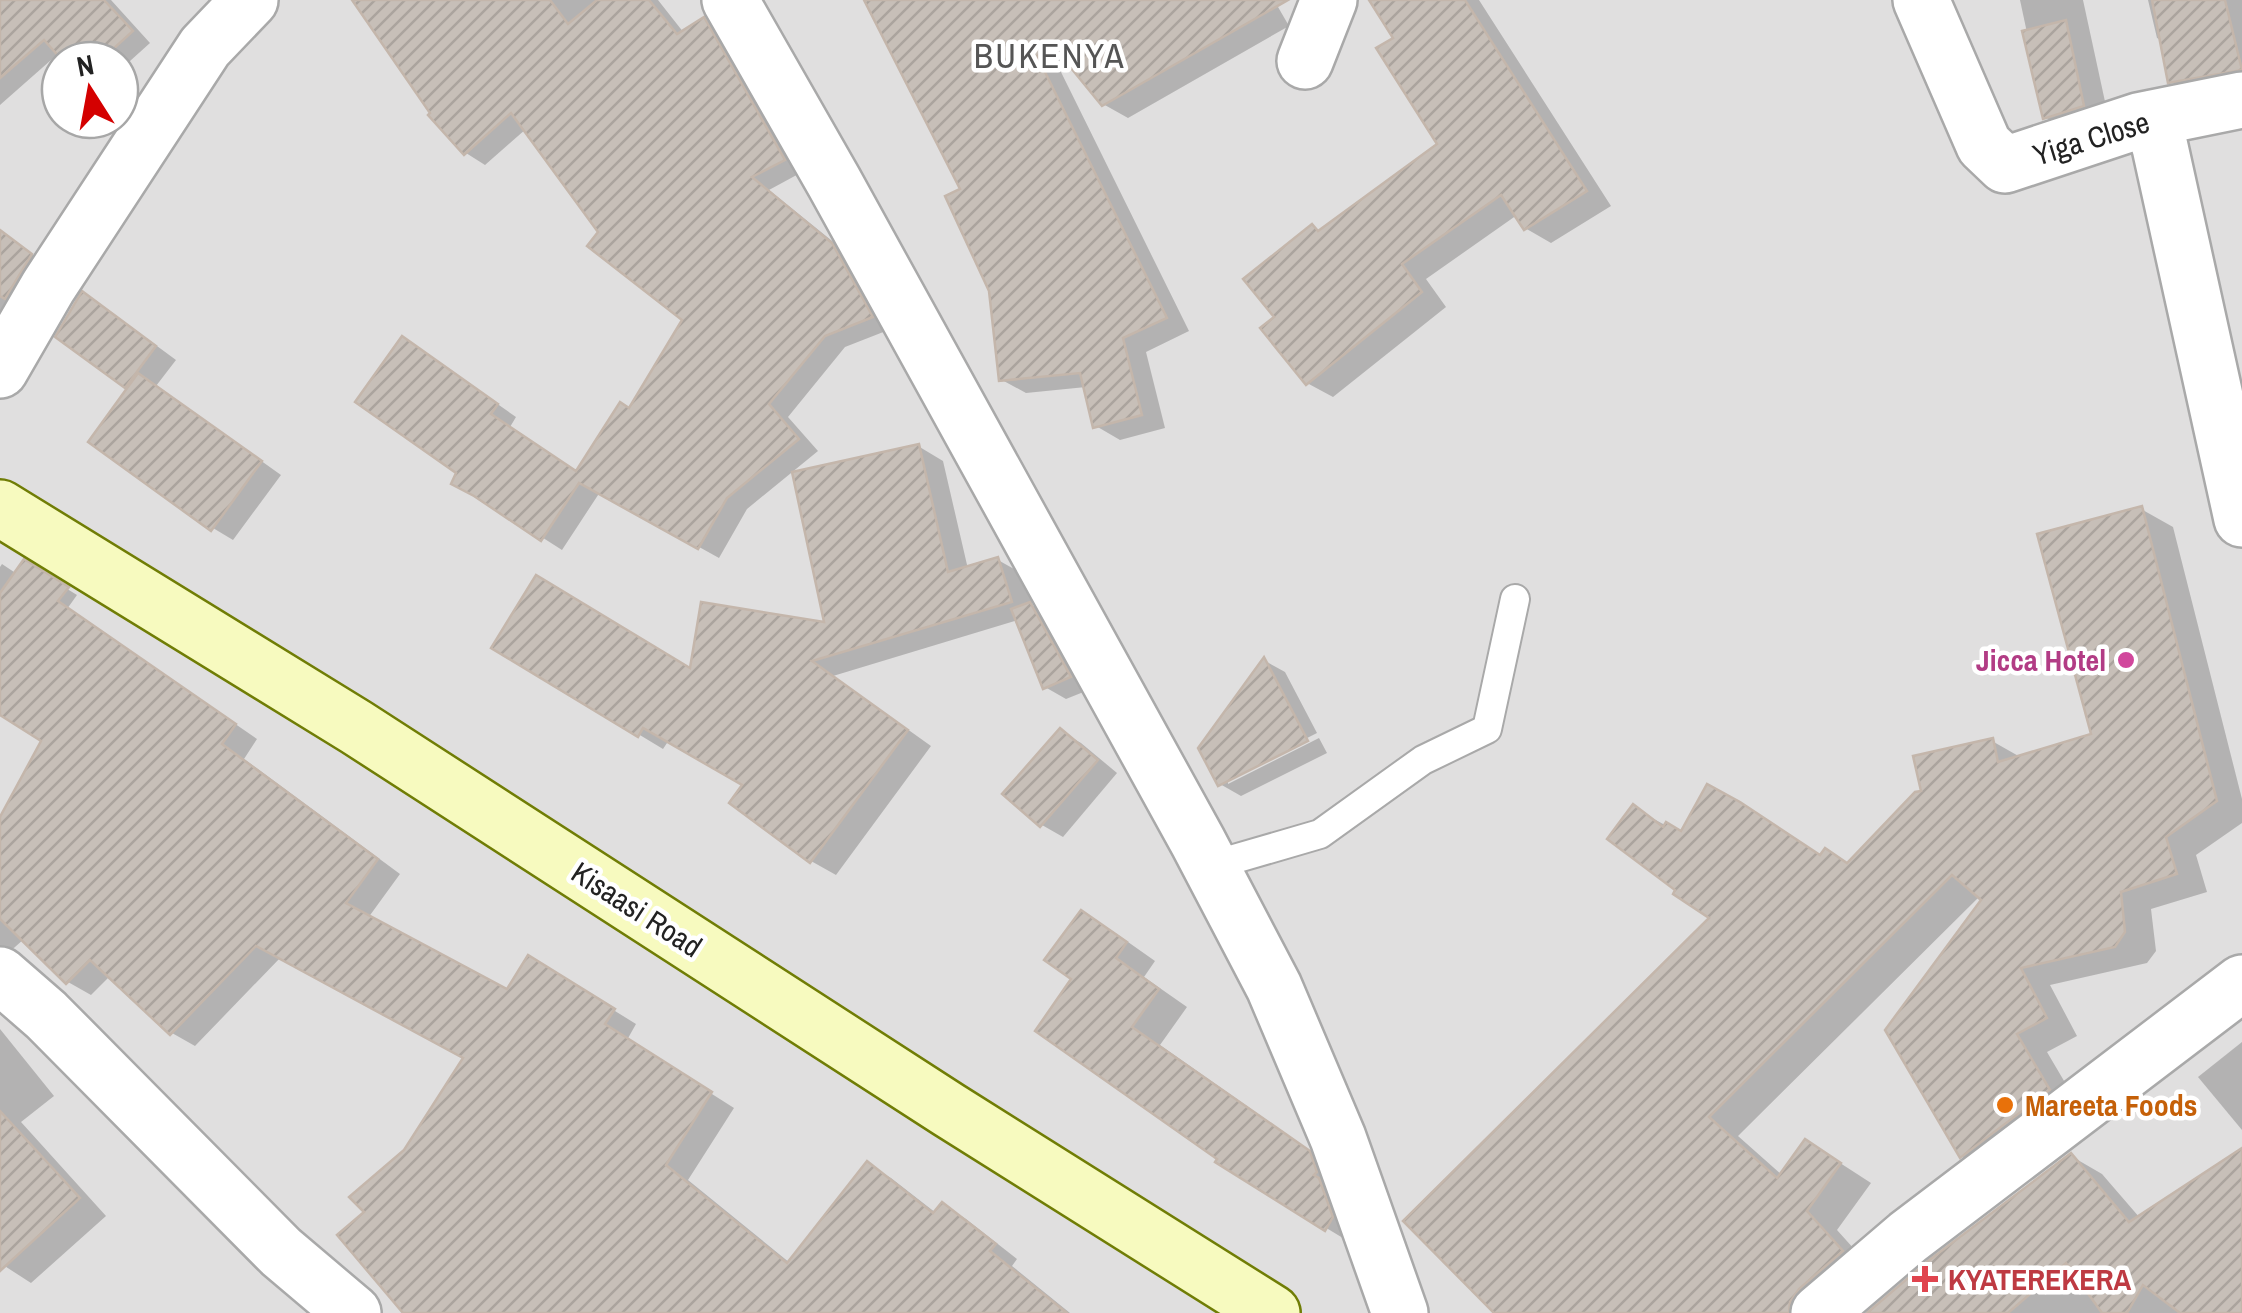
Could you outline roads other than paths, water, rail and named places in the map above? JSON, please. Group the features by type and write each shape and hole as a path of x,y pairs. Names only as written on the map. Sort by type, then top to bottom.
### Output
{"main road":[{"name":"Kisaasi Road","path":"0,508 356,727 932,1100 1272,1313"}],"street":[{"path":"0,370 48,287 205,47 250,0"},
{"path":"730,0 1210,866 1281,1004 1338,1138 1400,1313"},
{"path":"1305,61 1329,0"},
{"name":"Yiga Close","path":"1921,0 1984,146 2005,165 2152,118 2242,100"},
{"path":"2152,118 2242,519"},
{"path":"0,974 46,1015 280,1252 354,1313"},
{"path":"1819,1313 1908,1237 2242,984"}],"lane":[{"path":"1210,866 1320,834 1423,760 1487,729 1515,599"}],"place":[{"name":"Jicca Hotel","path":"2126,660"},
{"name":"Mareeta Foods","path":"2005,1105"},
{"name":"KYATEREKERA","path":"1925,1279"}],"district":[{"name":"BUKENYA","path":"1050,55"}]}
